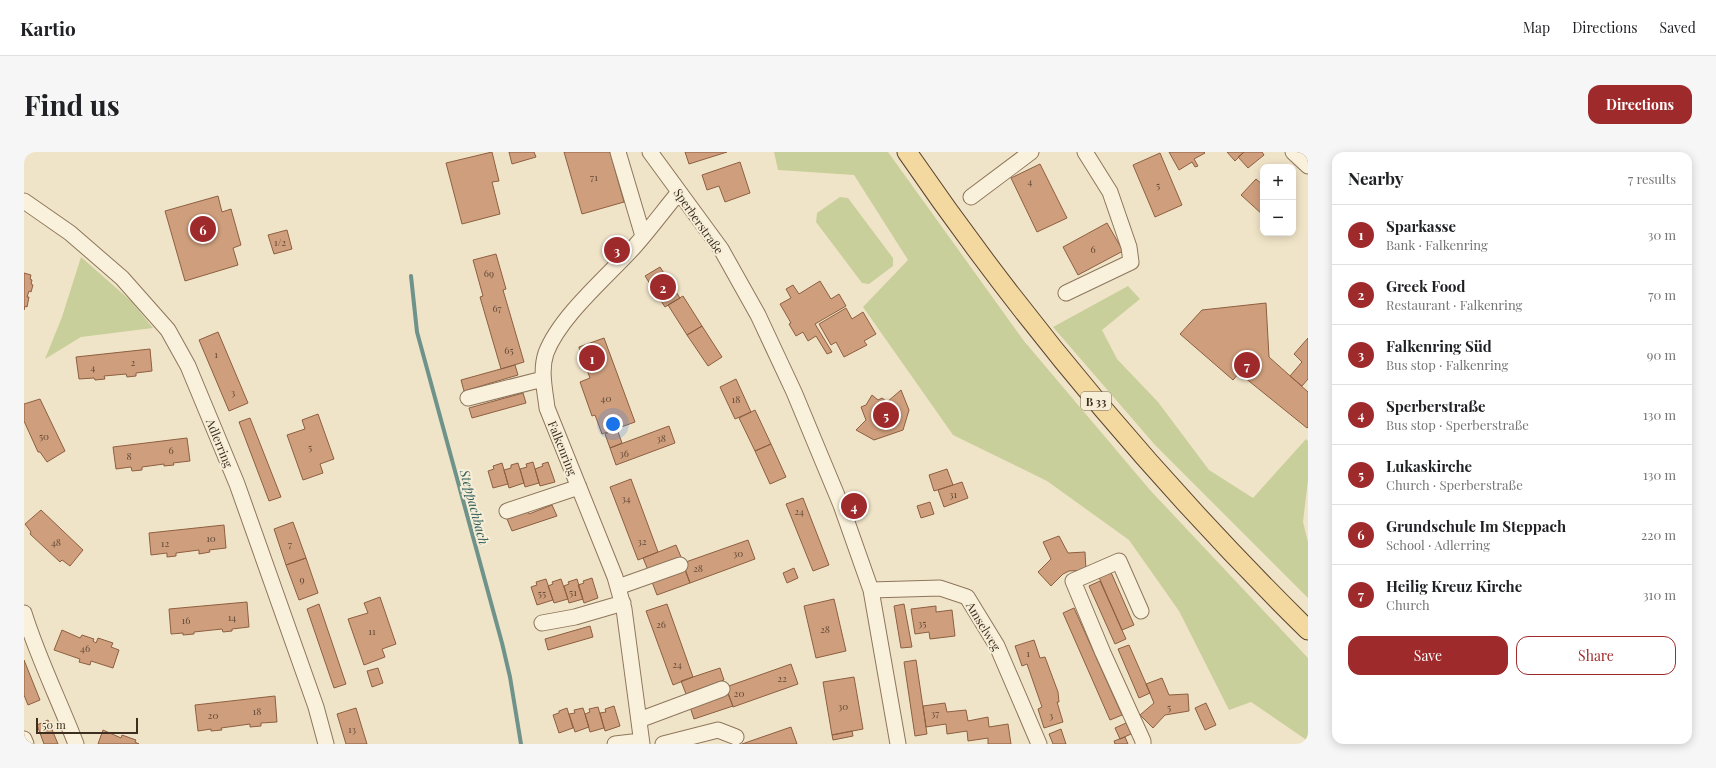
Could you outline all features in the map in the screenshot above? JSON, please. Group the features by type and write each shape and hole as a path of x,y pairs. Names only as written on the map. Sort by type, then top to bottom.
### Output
{"main road":[{"name":"B 33","path":"907,152 1014,299 1110,417 1206,525 1308,630"}],"street":[{"path":"618,152 643,236"},
{"name":"Sperberstraße","path":"650,152 721,249 758,315 794,392 836,491 871,590 898,744"},
{"path":"971,197 1031,152"},
{"path":"1066,293 1131,262 1129,247 1110,192 1085,152"},
{"path":"1293,152 1308,166"},
{"name":"Falkenring","path":"641,743 623,603 547,408 543,379 546,354 554,338 570,316 643,236 679,192"},
{"name":"Adlerring","path":"24,201 70,233 122,278 168,330 188,366 237,484 316,707 326,744"},
{"path":"468,398 543,379"},
{"path":"507,511 579,487"},
{"path":"1141,611 1119,561 1073,581 1143,743"},
{"path":"618,587 680,565"},
{"name":"Amselweg","path":"871,590 940,588 967,597 997,646 1038,744"},
{"path":"542,623 574,617 623,603"},
{"path":"24,613 32,641 59,701 76,744"},
{"path":"639,720 722,689"},
{"path":"663,744 718,730 736,737"},
{"path":"24,739 26,744"},
{"path":"615,744 641,743"}],"green space":[{"path":"774,152 888,152 1024,341 1150,490 1308,658 1308,741 1251,702 1229,710 1179,611 1129,540 1047,481 953,435 863,307 908,260 854,175 778,170"},
{"path":"840,197 848,198 893,258 893,266 869,284 862,283 816,222 817,213"},
{"path":"81,257 131,301 153,328 81,337 45,359 62,317"},
{"path":"1128,286 1140,299 1102,330 1117,359 1158,402 1209,470 1253,498 1306,439 1308,441 1308,480 1303,522 1308,542 1308,598 1155,445 1053,327"}],"building":[{"path":"492,152 499,181 492,182 500,214 462,224 446,163"},
{"path":"509,152 534,152 536,157 512,164"},
{"path":"564,152 610,152 624,202 582,214"},
{"path":"685,152 727,152 689,164"},
{"path":"1169,152 1205,153 1194,159 1198,166 1195,167 1192,162 1179,170"},
{"path":"1227,152 1244,152 1235,161"},
{"path":"1244,152 1262,152 1264,155 1248,168 1238,157"},
{"path":"1160,153 1182,205 1155,217 1133,165"},
{"path":"740,162 750,193 725,202 719,186 707,190 702,175"},
{"path":"1040,164 1067,218 1037,232 1011,178"},
{"path":"1256,179 1260,182 1260,212 1241,195"},
{"path":"218,196 222,212 231,209 241,245 233,248 238,265 185,281 165,211"},
{"path":"1107,223 1123,251 1078,275 1063,247"},
{"path":"287,230 292,249 274,254 268,235"},
{"path":"496,254 506,289 503,290 524,362 501,369 480,297 483,296 473,260"},
{"path":"660,267 680,298 665,307 645,276"},
{"path":"24,273 31,275 31,284 33,285 31,292 29,291 27,297 29,297 27,307 25,306 24,310"},
{"path":"820,281 831,299 839,294 846,306 815,324 832,352 827,354 816,336 808,341 803,332 796,336 789,324 791,323 780,304 791,298 786,289 793,285 799,294"},
{"path":"683,296 702,326 687,335 668,305"},
{"path":"1266,303 1269,357 1308,392 1307,428 1239,373 1233,380 1180,334 1202,310"},
{"path":"846,308 852,319 863,312 876,334 864,341 867,345 844,357 836,342 831,345 819,324"},
{"path":"702,326 722,357 708,366 687,335"},
{"path":"218,332 248,403 229,411 199,340"},
{"path":"604,338 635,422 602,434 595,415 592,416 580,382 590,378 582,356 580,357 579,347"},
{"path":"1308,338 1308,379 1302,386 1290,376 1302,362 1294,354"},
{"path":"150,349 152,371 136,373 136,376 127,377 126,374 104,376 105,379 79,379 76,357"},
{"path":"515,365 518,375 464,391 461,380"},
{"path":"736,379 751,412 735,419 720,387"},
{"path":"901,390 909,410 903,430 874,440 856,430 866,420 861,407 866,405 872,395 878,400 882,398 887,402"},
{"path":"523,393 526,403 472,418 469,408"},
{"path":"40,399 65,451 47,462 40,452 38,452 24,421 24,404"},
{"path":"755,410 771,444 755,451 739,418"},
{"path":"318,414 334,459 320,464 323,473 303,480 287,435 305,429 302,420"},
{"path":"250,418 281,497 269,501 239,422"},
{"path":"669,426 675,443 616,465 610,448"},
{"path":"617,429 622,443 610,448 605,434"},
{"path":"187,438 190,461 173,463 174,465 164,466 164,464 142,467 142,470 132,471 131,467 116,469 113,447"},
{"path":"771,444 786,477 770,484 755,451"},
{"path":"533,462 539,483 525,487 520,469 527,467 526,464"},
{"path":"548,462 555,482 540,486 535,469"},
{"path":"502,463 508,484 493,488 488,471 494,469 493,466"},
{"path":"518,463 524,483 509,488 504,470 511,468 511,465"},
{"path":"947,469 953,485 934,491 929,475"},
{"path":"631,479 658,552 638,560 610,487"},
{"path":"962,482 968,498 944,507 938,490"},
{"path":"803,498 829,565 813,571 786,504"},
{"path":"930,502 934,514 921,518 917,506"},
{"path":"552,505 557,516 512,531 507,519 528,511 529,514"},
{"path":"41,510 83,550 70,566 62,560 60,562 30,534 31,532 25,524"},
{"path":"293,522 306,558 286,565 274,529"},
{"path":"224,525 226,548 209,550 210,552 199,554 199,550 176,553 176,556 167,557 167,553 151,555 149,533"},
{"path":"1059,536 1068,553 1085,552 1086,570 1069,571 1063,574 1051,586 1038,572 1051,559 1043,542"},
{"path":"748,540 755,559 690,583 683,563"},
{"path":"676,545 681,557 648,570 643,558"},
{"path":"306,558 318,593 299,600 286,565"},
{"path":"794,568 798,578 787,583 783,573"},
{"path":"685,570 690,583 657,595 652,582"},
{"path":"1110,570 1134,625 1122,630 1098,575"},
{"path":"592,578 598,598 584,603 578,585 584,583 583,581"},
{"path":"546,579 553,600 537,605 531,587 537,585 536,582"},
{"path":"561,579 568,599 554,603 548,586 553,584 552,582"},
{"path":"577,579 583,599 569,603 564,586 569,584 568,582"},
{"path":"1100,581 1126,639 1115,644 1089,586"},
{"path":"380,597 396,644 382,649 385,657 364,665 348,619 368,613 364,603"},
{"path":"834,599 846,651 816,658 804,606"},
{"path":"247,602 249,627 232,629 232,631 223,632 222,629 194,632 194,634 171,634 169,609"},
{"path":"319,604 346,684 334,688 307,609"},
{"path":"667,604 693,677 673,685 646,611"},
{"path":"904,604 912,647 901,648 894,606"},
{"path":"936,606 936,612 952,610 955,636 930,639 929,632 915,634 911,609"},
{"path":"1074,608 1122,715 1110,720 1063,613"},
{"path":"590,626 593,637 548,650 545,639"},
{"path":"62,630 80,638 82,635 94,639 93,641 96,643 98,638 113,643 111,647 119,650 113,668 91,661 90,665 79,662 80,659 54,650"},
{"path":"1034,640 1040,658 1045,657 1058,692 1059,702 1057,702 1063,722 1044,728 1038,709 1042,707 1027,664 1022,666 1015,646"},
{"path":"1129,645 1150,693 1139,698 1118,649"},
{"path":"24,660 40,700 28,705 24,695"},
{"path":"916,660 927,734 915,736 904,662"},
{"path":"791,664 798,684 733,707 726,687"},
{"path":"378,668 383,683 372,687 367,671"},
{"path":"720,668 724,680 686,694 681,681"},
{"path":"854,677 863,729 832,735 823,682"},
{"path":"1162,678 1169,695 1188,694 1189,711 1165,715 1153,728 1140,715 1154,703 1146,684"},
{"path":"728,694 733,706 694,719 690,707"},
{"path":"275,696 277,722 261,723 261,726 250,727 250,724 221,728 222,730 211,731 211,729 198,731 195,705"},
{"path":"945,703 947,712 966,710 968,721 988,717 989,727 1008,724 1011,744 988,744 988,738 968,741 967,731 947,734 946,724 926,727 923,706"},
{"path":"1206,703 1216,725 1205,730 1195,708"},
{"path":"614,706 620,726 605,731 600,713 606,712 605,709"},
{"path":"598,707 604,728 590,732 585,714 590,712 589,709"},
{"path":"356,708 367,744 346,744 337,714"},
{"path":"567,708 573,728 559,733 553,715"},
{"path":"583,708 589,727 575,732 569,714 575,713 574,710"},
{"path":"48,720 58,744 44,744 37,725"},
{"path":"1126,723 1131,734 1120,739 1115,728"},
{"path":"791,727 797,744 742,744"},
{"path":"1061,729 1066,744 1053,744 1049,734"},
{"path":"103,730 121,738 122,735 136,740 135,742 139,744 98,744"},
{"path":"852,731 853,736 833,740 832,735"},
{"path":"1125,737 1128,744 1115,744 1114,741"}],"waterway":[{"name":"Steppachbach","path":"411,276 417,332 502,643 510,677 521,744"}],"place":[{"name":"Grundschule Im Steppach","path":"203,229"},
{"name":"Falkenring Süd","path":"617,250"},
{"name":"Greek Food","path":"663,287"},
{"name":"Sparkasse","path":"592,358"},
{"name":"Heilig Kreuz Kirche","path":"1247,365"},
{"name":"Lukaskirche","path":"886,415"},
{"name":"Sperberstraße","path":"854,506"}]}
